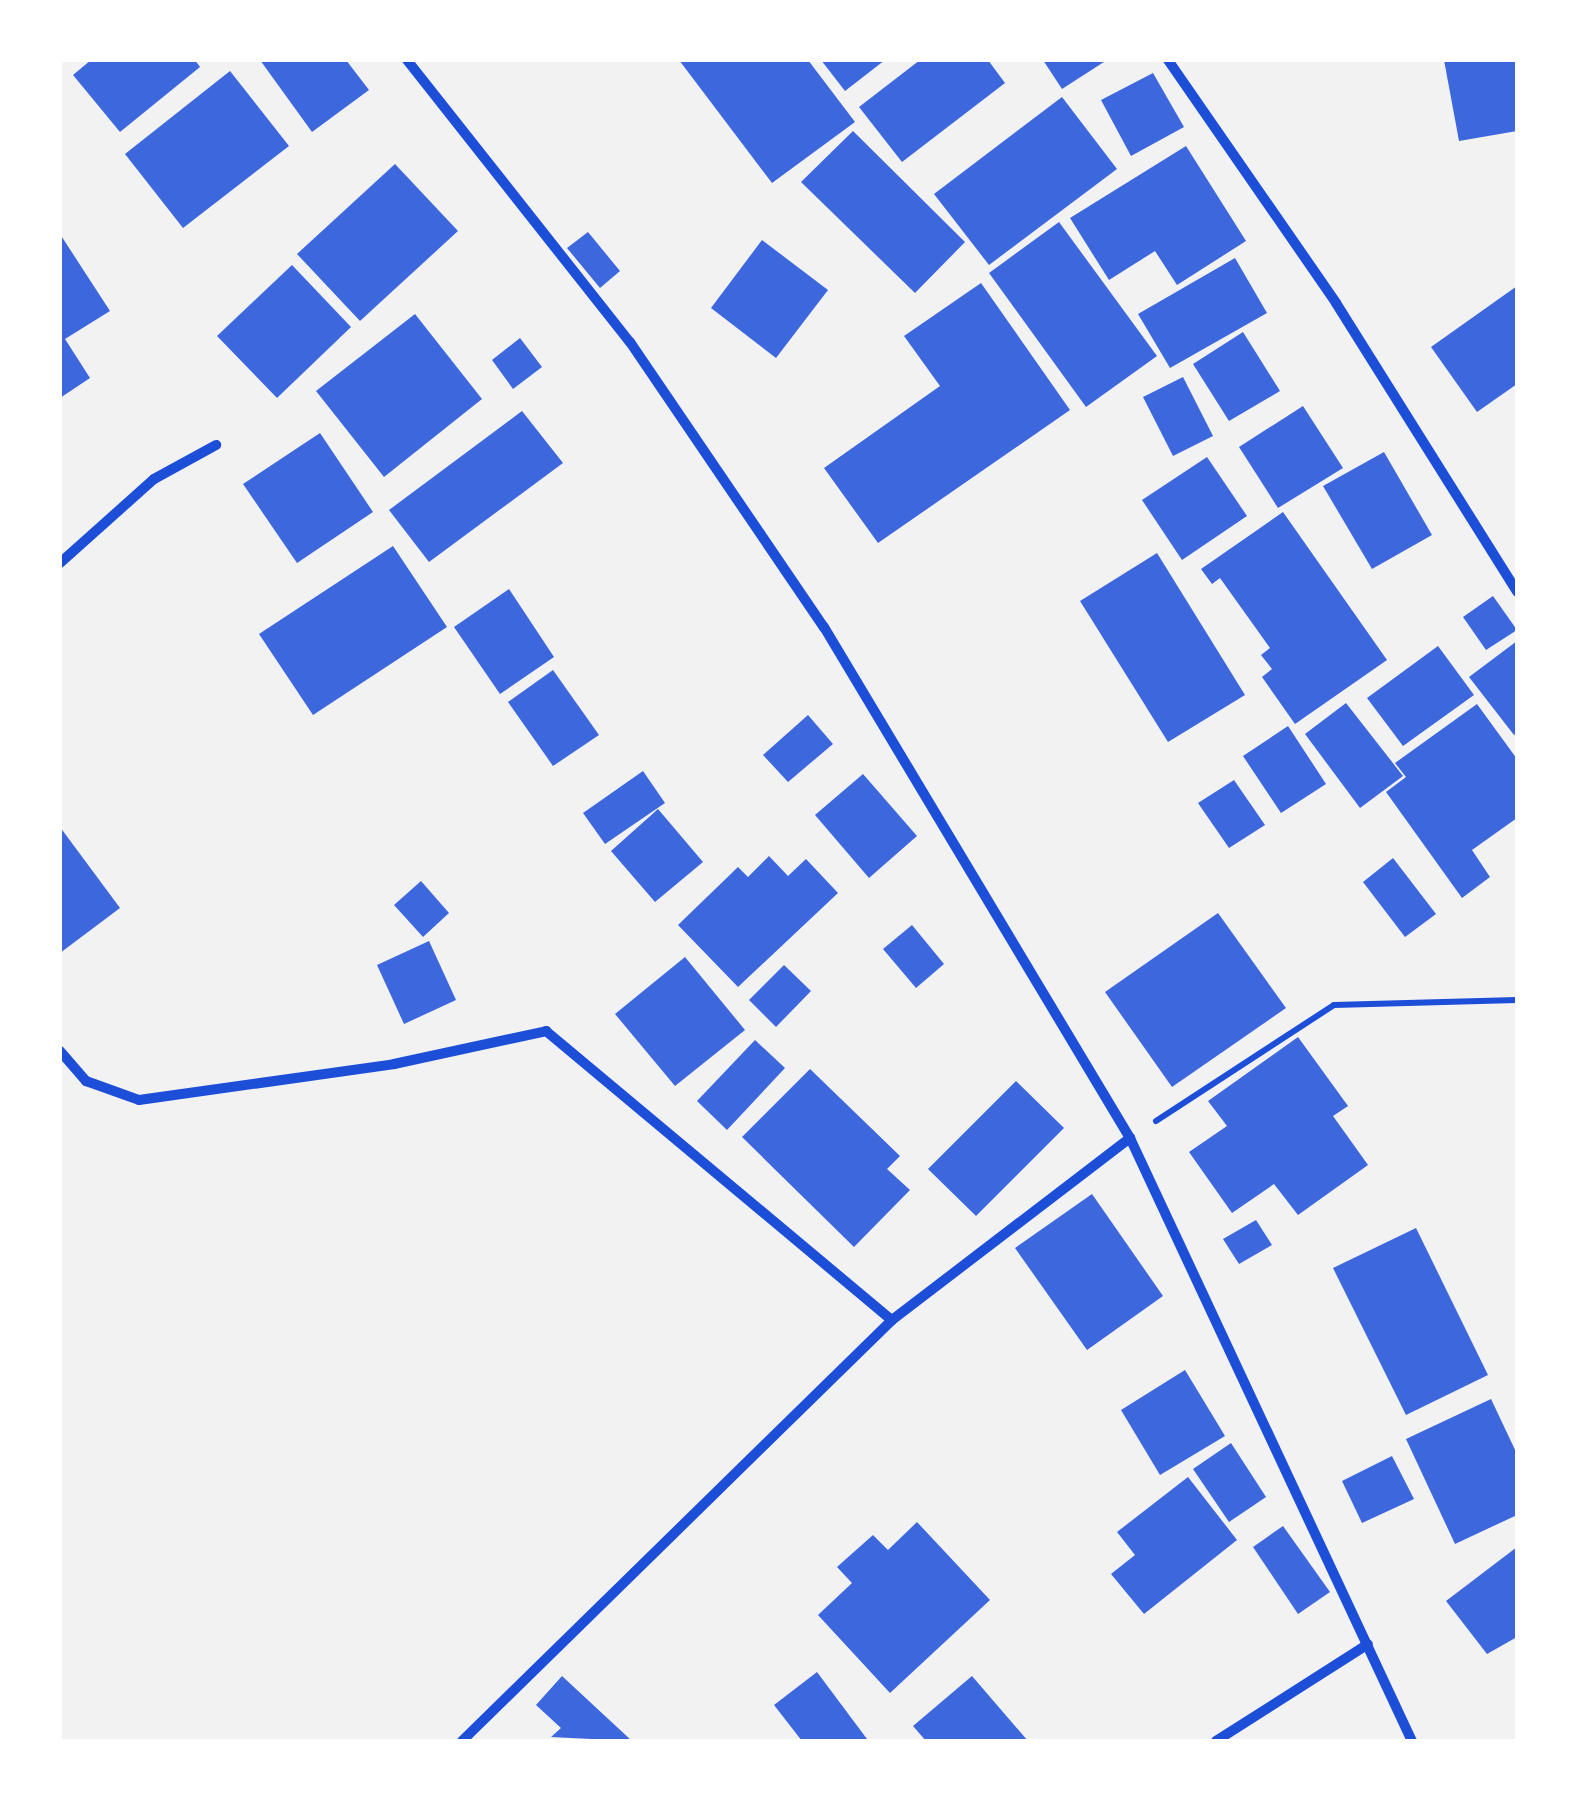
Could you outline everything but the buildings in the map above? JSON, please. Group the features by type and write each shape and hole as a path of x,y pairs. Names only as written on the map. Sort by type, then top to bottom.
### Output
{"street":[{"path":"407,60 630,342 824,627 1130,1138 1412,1741"},
{"path":"1168,60 1336,303 1517,592"},
{"path":"60,563 154,478 216,445"},
{"path":"60,1051 86,1081 139,1100 394,1064 546,1032 892,1320"},
{"path":"462,1741 892,1320 1130,1138"},
{"path":"1216,1741 1368,1644"}],"path":[{"path":"1130,1138 1334,1005 1517,1000"}]}
